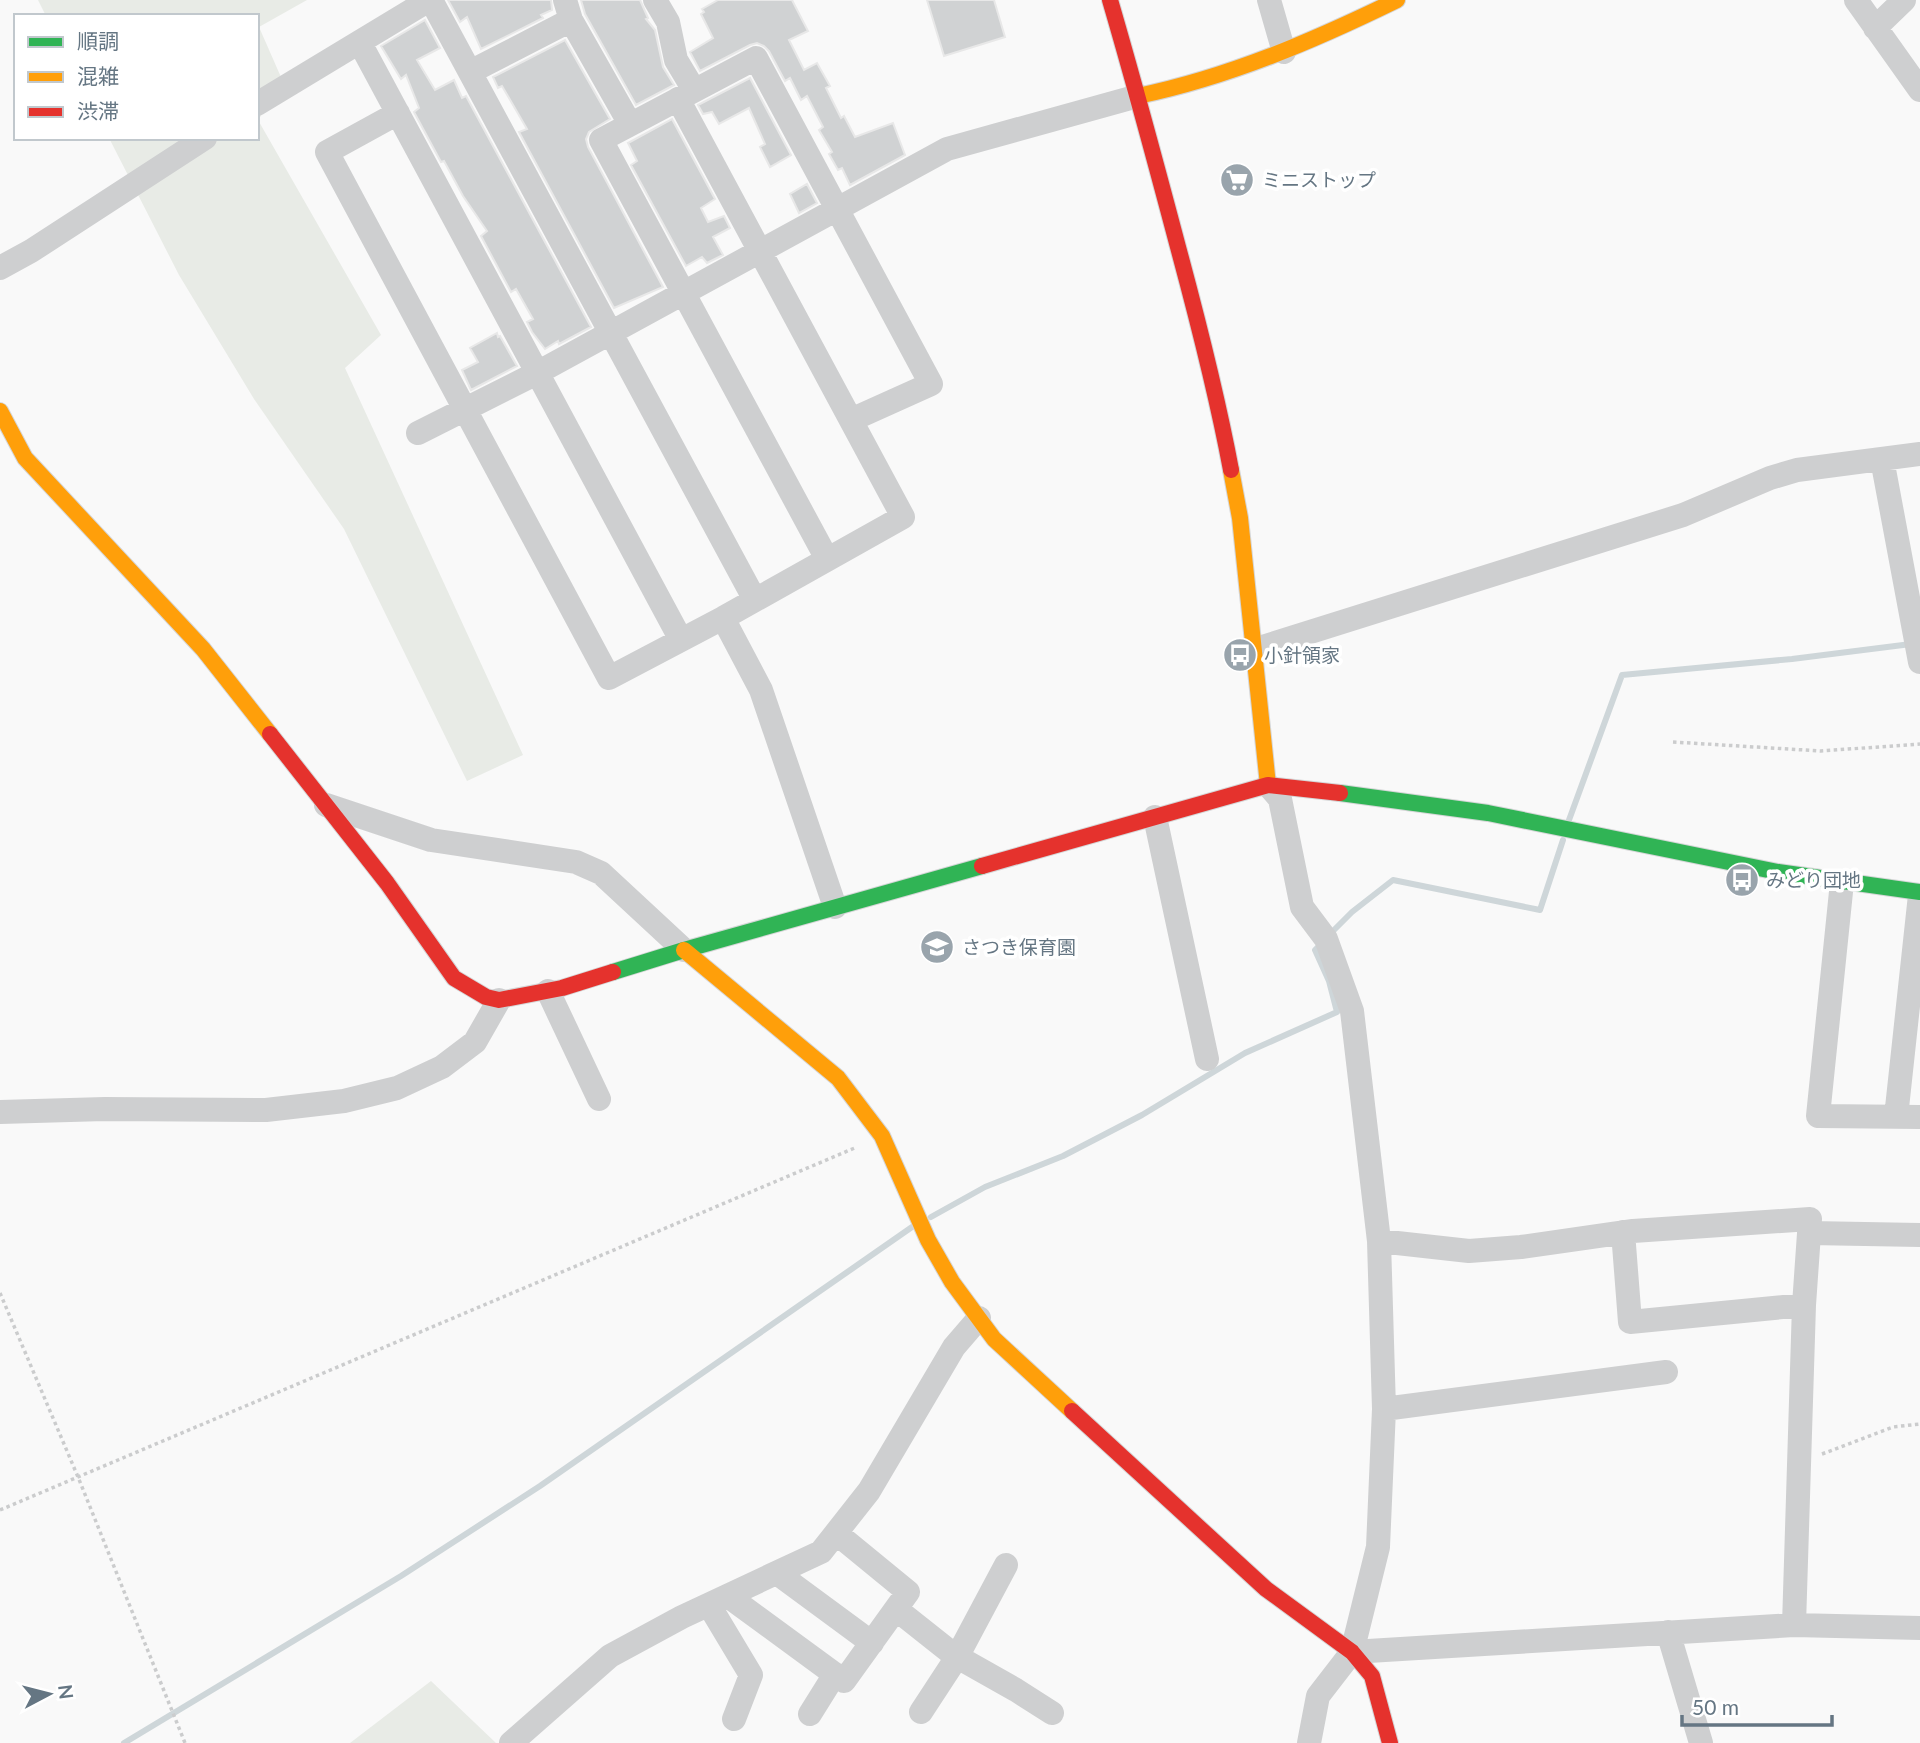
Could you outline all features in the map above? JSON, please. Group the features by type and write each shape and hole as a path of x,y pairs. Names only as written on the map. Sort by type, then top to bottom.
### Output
{"street":[{"path":"259,103 430,0 755,600"},
{"path":"398,113 327,152 609,678 723,618 903,517 760,251 686,95 668,22 654,0"},
{"path":"1110,0 1138,96 1223,425 1240,518 1268,785 1280,799 1302,906 1326,939 1352,1011 1379,1241 1384,1409 1378,1547 1352,1652 1318,1696 1309,1743"},
{"path":"1269,0 1284,52"},
{"path":"418,433 537,373 947,149 1212,77 1284,52 1397,0"},
{"path":"1856,0 1920,90"},
{"path":"1875,27 1904,0"},
{"path":"470,72 568,10 630,124"},
{"path":"360,43 681,640"},
{"path":"827,559 601,140 756,58 931,384 851,420"},
{"path":"0,268 31,251 202,140"},
{"path":"0,411 25,458 203,649 387,883 454,978 486,997 499,1000 562,988 835,906 1268,785 1488,813 1709,859 1920,894 1908,1117 1818,1116 1842,882"},
{"path":"1253,650 1684,515 1770,478 1797,470 1920,454"},
{"path":"1882,459 1920,662"},
{"path":"723,618 761,690 835,906"},
{"path":"326,805 431,840 576,862 601,873 684,950 838,1078 881,1136 928,1240 952,1282 994,1339 1266,1589 1352,1652 1372,1676 1390,1743"},
{"path":"1155,817 1207,1059"},
{"path":"548,991 599,1099"},
{"path":"0,1112 105,1109 266,1110 344,1101 397,1088 442,1067 475,1042 499,1000"},
{"path":"1379,1241 1469,1251 1521,1248 1623,1232 1810,1219 1804,1305 1794,1625"},
{"path":"1623,1232 1630,1322 1804,1305"},
{"path":"1810,1233 1920,1235"},
{"path":"511,1743 610,1656 821,1552 869,1491 954,1347 979,1318"},
{"path":"1384,1409 1666,1373"},
{"path":"719,1600 844,1681 908,1592 836,1532"},
{"path":"921,1712 957,1657 1006,1565"},
{"path":"777,1573 872,1643"},
{"path":"719,1600 751,1675 734,1719"},
{"path":"896,1609 957,1657 1052,1713"},
{"path":"1352,1652 1794,1625 1920,1628"},
{"path":"1668,1632 1701,1743"},
{"path":"810,1714 835,1674"}],"path":[{"path":"1672,742 1821,751 1920,744"},
{"path":"0,1510 881,1136"},
{"path":"0,1293 78,1477 185,1743"},
{"path":"1799,1463 1893,1427 1920,1424"}],"shaded area":[{"path":"38,0 307,0 259,27 259,14 45,14"},
{"path":"259,27 284,84 259,119"},
{"path":"259,122 381,335 345,368 523,755 467,781 344,529 254,399 179,275 110,140 259,140"},
{"path":"431,1681 496,1743 350,1743"}],"building":[{"path":"448,0 551,0 552,10 541,15 543,18 481,49 467,17 460,22"},
{"path":"581,0 640,0 648,18 646,19 655,30 663,67 674,85 636,105 585,14"},
{"path":"718,0 792,0 808,31 789,40 804,70 817,63 830,86 826,88 841,118 844,116 855,137 893,123 905,155 850,185 842,168 838,170 829,154 832,152 819,130 823,127 807,96 801,100 790,78 785,81 764,46 757,43 750,45 700,71 690,52 713,38 701,14 704,12 702,9"},
{"path":"927,0 994,0 1005,37 944,56"},
{"path":"425,20 440,48 417,60 435,90 454,80 462,98 466,96 591,327 559,344 558,341 545,349 532,332 527,322 533,319 516,289 511,292 481,236 487,231 463,196 444,161 441,162 414,112 419,108 406,75 401,79 381,46"},
{"path":"565,40 610,119 589,132 586,139 588,147 663,287 614,308 519,132 527,129 502,86 498,88 493,77"},
{"path":"750,78 791,155 770,167 760,147 765,144 749,108 719,124 712,112 703,114 698,105"},
{"path":"672,119 715,199 701,208 708,222 724,216 730,228 713,237 723,255 707,263 702,257 686,266 631,165 637,161 628,143"},
{"path":"807,184 817,203 799,213 790,194"},
{"path":"497,333 517,366 471,390 462,370 478,362 470,348"}],"waterway":[{"path":"1569,820 1622,675 1792,659 1911,644"},
{"path":"1329,935 1352,912 1393,880 1540,910 1563,840"},
{"path":"931,1217 985,1187 1063,1156 1142,1115 1245,1053 1337,1012 1329,981 1315,950 1322,943"},
{"path":"124,1743 401,1576 540,1486 912,1227"}],"traffic: fast":[{"path":"1340,793 1488,813 1778,872 1920,892"},
{"path":"613,972 982,866"}],"traffic: slow":[{"path":"1138,96 1238,68 1334,30 1397,0"},
{"path":"0,411 25,458 203,649 270,734"},
{"path":"1231,470 1240,518 1268,785"},
{"path":"684,950 838,1078 882,1136 928,1240 952,1282 994,1339 1072,1411"}],"traffic: jam":[{"path":"1110,0 1193,303 1231,470"},
{"path":"270,734 387,883 454,978 486,997 499,1000 562,988 613,972"},
{"path":"982,866 1268,785 1340,793"},
{"path":"1072,1411 1266,1589 1352,1652 1372,1676 1390,1743"}],"place":[{"name":"ミニストップ","path":"1237,180"},
{"name":"小針領家","path":"1240,655"},
{"name":"みどり団地","path":"1742,880"},
{"name":"さつき保育園","path":"937,947"}]}
